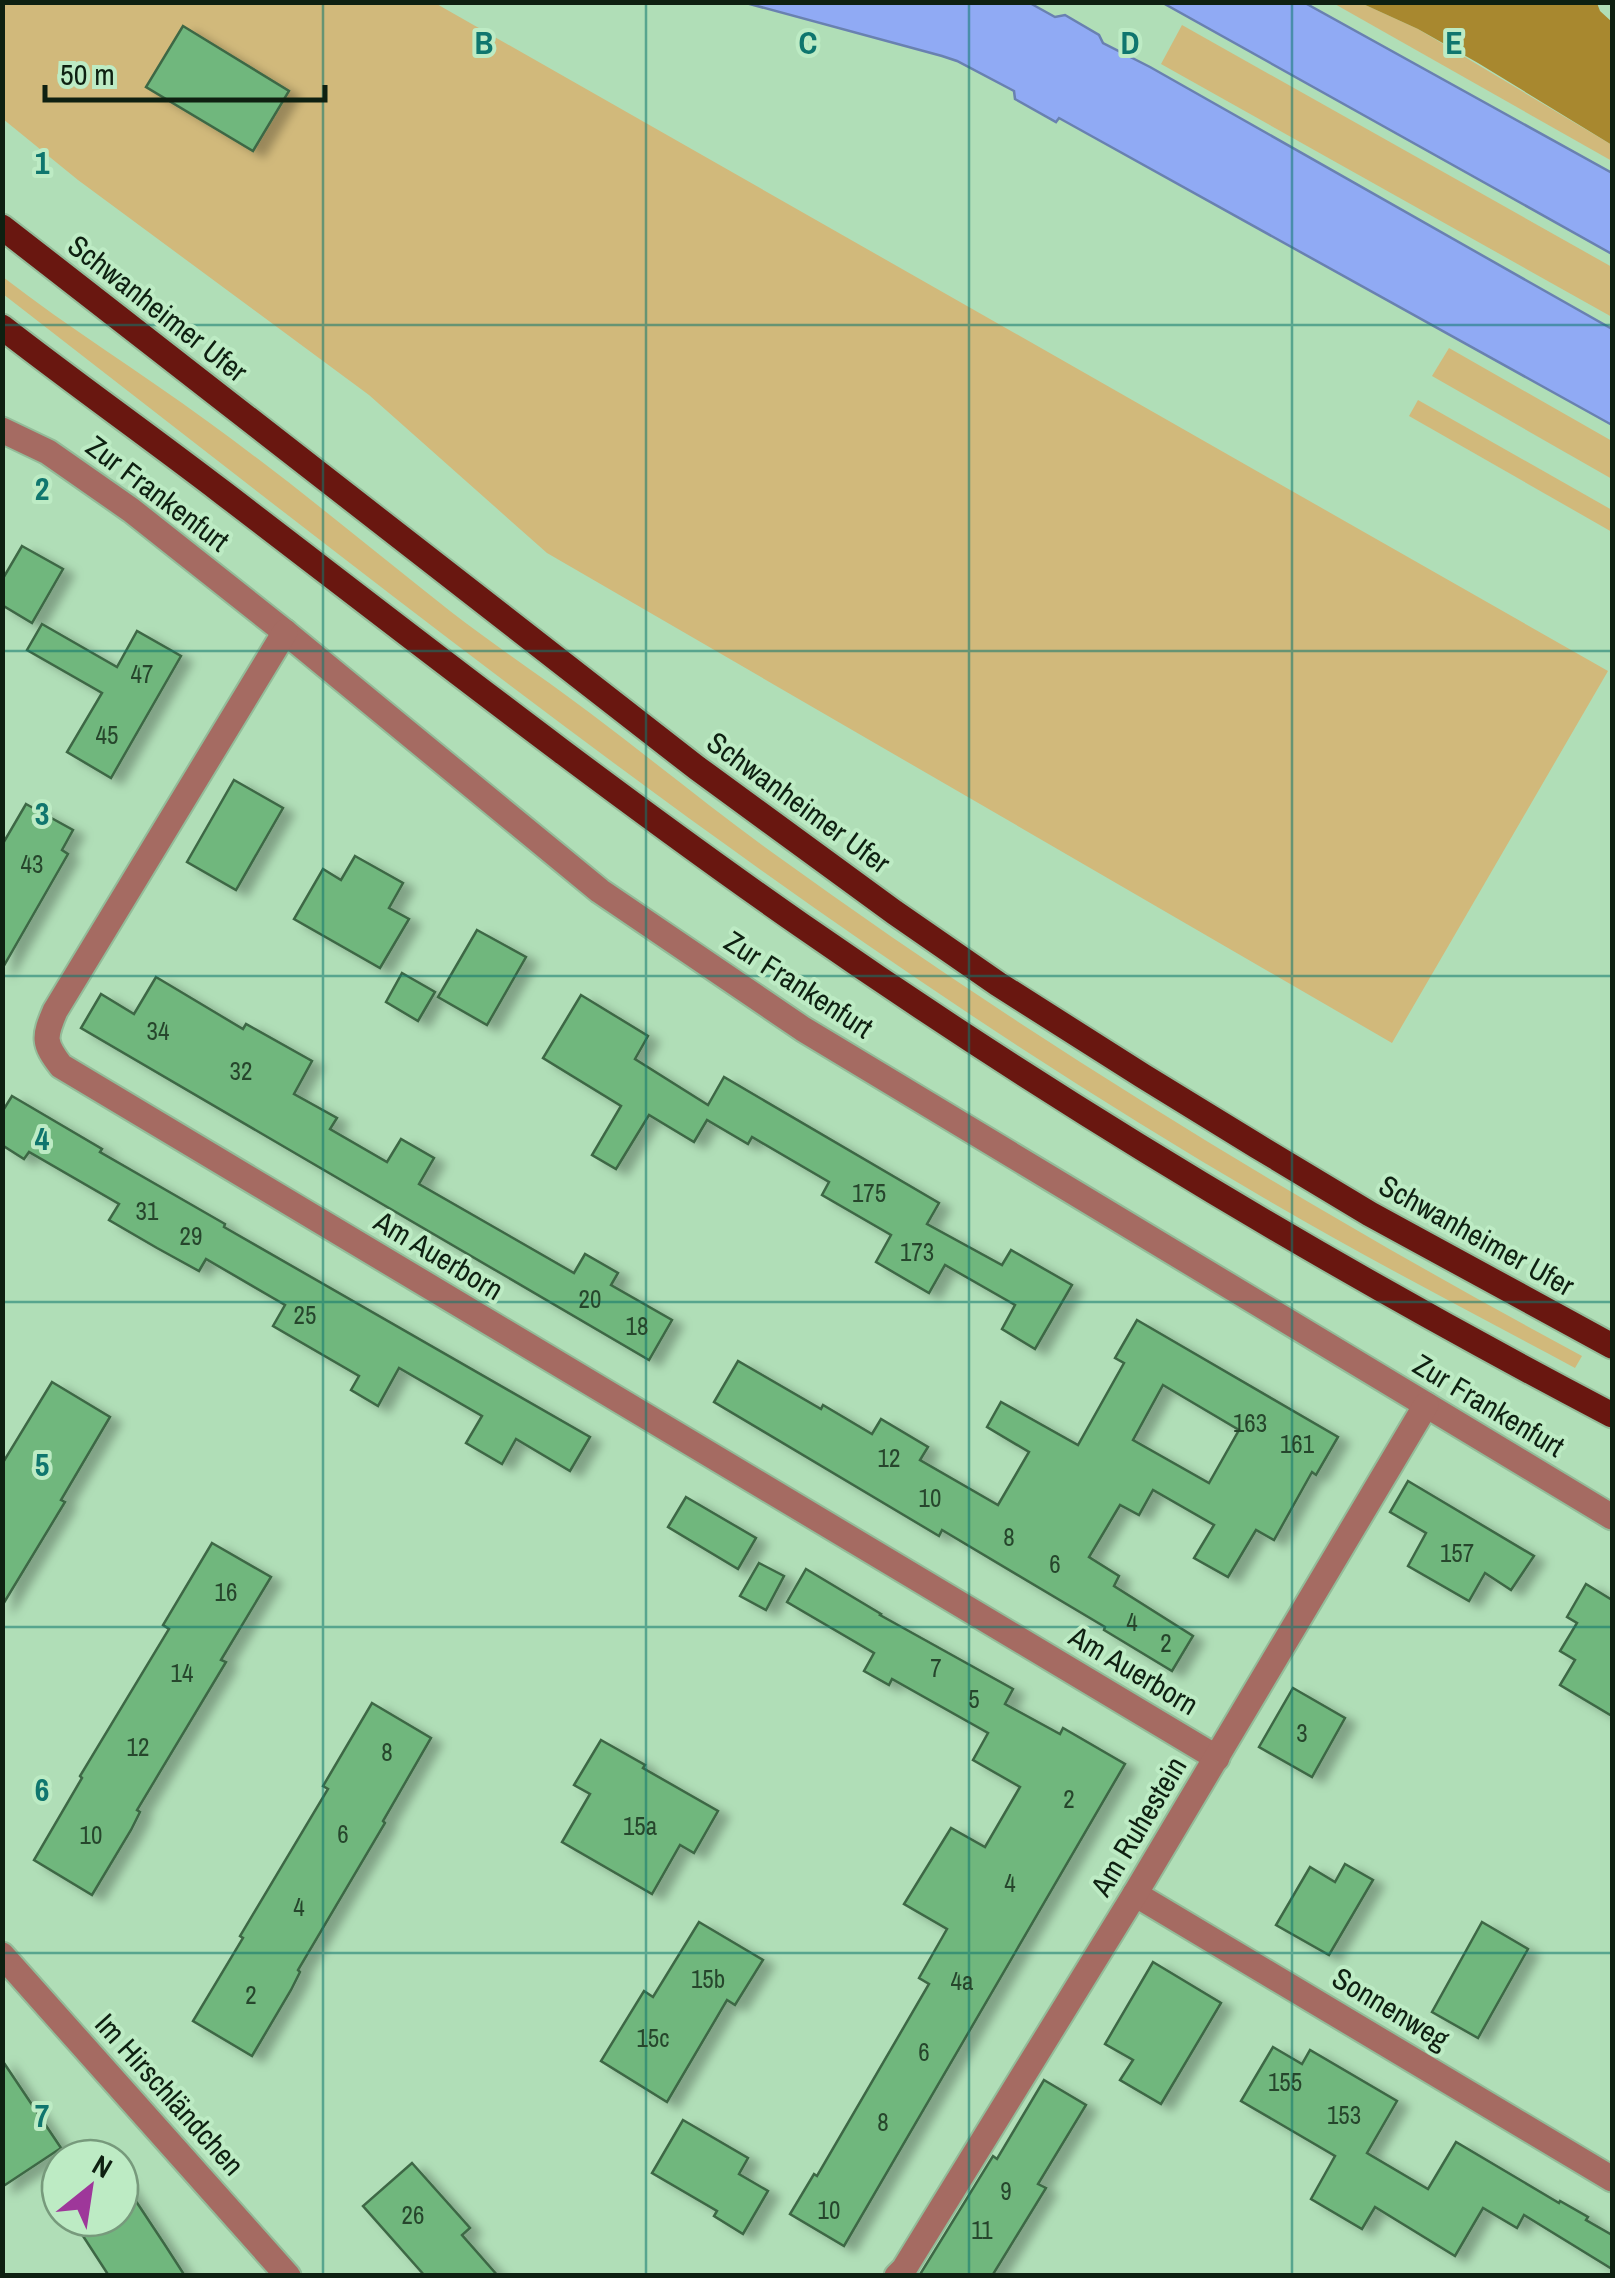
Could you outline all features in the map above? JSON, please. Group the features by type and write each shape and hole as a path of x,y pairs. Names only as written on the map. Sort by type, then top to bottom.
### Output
{"main road":[{"name":"Schwanheimer Ufer","path":"2,228 697,768 894,912 998,984 1257,1146 1370,1214 1612,1346"},
{"path":"2,327 625,798 923,1008 1257,1219 1612,1415"}],"street":[{"name":"Zur Frankenfurt","path":"2,430 48,452 131,510 600,891 804,1029 1612,1517"},
{"name":"Am Auerborn","path":"285,632 55,1012 46,1037 61,1066 1217,1758"},
{"name":"Am Ruhestein","path":"897,2276 1136,1894 1426,1405"},
{"name":"Sonnenweg","path":"1136,1894 1612,2178"},
{"name":"Im Hirschländchen","path":"2,1955 288,2276"}],"shaded area":[{"path":"2,3 435,3 1608,671 1392,1043 547,553 369,395 78,180 3,119"},
{"path":"1333,3 1361,3 1418,29 1612,145 1612,161"},
{"path":"1361,3 1597,3 1612,22 1612,145 1418,29"},
{"path":"1182,25 1612,267 1612,317 1161,64"},
{"path":"3,277 238,444 467,624 870,922 1169,1118 1374,1240 1582,1356 1575,1368 1341,1242 1190,1154 1007,1039 846,930 601,754 241,479 3,294"},
{"path":"1449,348 1612,441 1612,479 1432,376"},
{"path":"1418,400 1612,510 1612,532 1409,416"}],"water":[{"path":"1028,2 1055,17 1065,15 1099,35 1103,43 1612,329 1612,425 1059,118 1056,122 1015,99 1014,91 957,61 746,3"},
{"path":"1163,3 1305,3 1612,173 1612,254"}],"building":[{"path":"183,26 289,91 253,151 146,87"},
{"path":"22,546 63,569 32,623 2,605 2,580"},
{"path":"42,624 117,667 137,631 181,656 111,778 67,752 102,693 27,650"},
{"path":"234,780 283,808 236,890 187,862"},
{"path":"26,804 73,830 62,850 68,854 2,969 2,845"},
{"path":"355,856 403,883 389,908 409,919 380,968 294,919 323,869 341,880"},
{"path":"477,930 526,957 487,1025 438,997"},
{"path":"402,973 435,992 418,1021 386,1002"},
{"path":"156,977 243,1029 246,1024 312,1061 294,1094 337,1118 330,1129 387,1162 401,1139 434,1158 419,1184 574,1273 585,1254 618,1273 611,1285 672,1320 649,1360 81,1028 101,994 134,1014"},
{"path":"581,995 648,1036 635,1059 708,1105 724,1077 939,1203 927,1224 1002,1265 1011,1250 1072,1285 1035,1349 1002,1329 1015,1305 945,1265 929,1293 876,1262 891,1235 822,1195 829,1182 752,1137 748,1144 707,1120 694,1142 649,1115 616,1169 592,1155 621,1106 543,1058"},
{"path":"12,1096 225,1224 224,1227 590,1437 570,1471 516,1439 502,1464 466,1443 482,1416 399,1368 378,1406 351,1390 359,1376 273,1326 285,1305 206,1259 199,1271 157,1248 109,1220 119,1204 29,1152 24,1159 2,1145 2,1112"},
{"path":"1137,1320 1338,1437 1316,1475 1312,1472 1274,1540 1256,1530 1228,1577 1194,1558 1214,1525 1153,1490 1139,1515 1120,1505 1089,1557 1119,1576 1114,1586 1193,1636 1172,1671 942,1530 939,1536 714,1402 738,1361 872,1434 881,1419 928,1447 920,1460 998,1505 1029,1452 987,1427 1001,1402 1078,1445 1124,1363 1115,1358","holes":["1163,1385 1239,1430 1209,1483 1133,1440"]},
{"path":"52,1382 110,1417 61,1500 65,1502 2,1606 2,1464"},
{"path":"1408,1481 1534,1556 1511,1590 1485,1573 1469,1601 1408,1566 1426,1533 1390,1512"},
{"path":"686,1497 756,1538 738,1569 668,1527"},
{"path":"212,1543 271,1577 92,1895 34,1860 169,1629 163,1625"},
{"path":"759,1563 784,1576 766,1610 740,1596"},
{"path":"806,1569 1013,1689 1005,1704 1060,1734 1063,1728 1125,1764 844,2246 790,2214 814,2174 817,2176 929,1984 919,1978 947,1929 904,1904 951,1828 985,1847 1020,1787 973,1760 988,1733 892,1679 889,1685 864,1671 874,1653 787,1602"},
{"path":"1586,1584 1612,1600 1612,1716 1560,1685 1575,1660 1560,1651 1577,1623 1567,1617"},
{"path":"1293,1688 1345,1718 1312,1777 1259,1747"},
{"path":"372,1703 431,1738 252,2056 193,2021 328,1789 323,1786"},
{"path":"601,1740 718,1811 694,1853 680,1845 652,1894 562,1842 590,1794 574,1785"},
{"path":"1345,1864 1373,1880 1329,1955 1276,1925 1310,1867 1335,1882"},
{"path":"699,1922 763,1960 735,2005 727,2000 667,2102 601,2061 644,1991 653,1997"},
{"path":"1482,1922 1528,1949 1478,2038 1432,2012"},
{"path":"1153,1962 1221,2003 1161,2104 1120,2080 1133,2060 1105,2044"},
{"path":"1273,2047 1302,2064 1310,2050 1397,2101 1367,2153 1428,2189 1456,2142 1588,2217 1586,2220 1612,2235 1612,2269 1524,2215 1517,2228 1483,2208 1455,2256 1375,2207 1362,2229 1311,2199 1335,2156 1241,2101"},
{"path":"2,2060 54,2138 40,2138 40,2162 2,2187"},
{"path":"1044,2080 1086,2105 1038,2184 1046,2188 992,2276 919,2276 993,2156 997,2159"},
{"path":"683,2120 748,2158 739,2174 768,2191 743,2234 714,2216 717,2211 652,2173"},
{"path":"412,2163 470,2228 462,2235 498,2276 425,2276 363,2206"},
{"path":"140,2207 185,2276 109,2276 84,2238 140,2238"}]}
